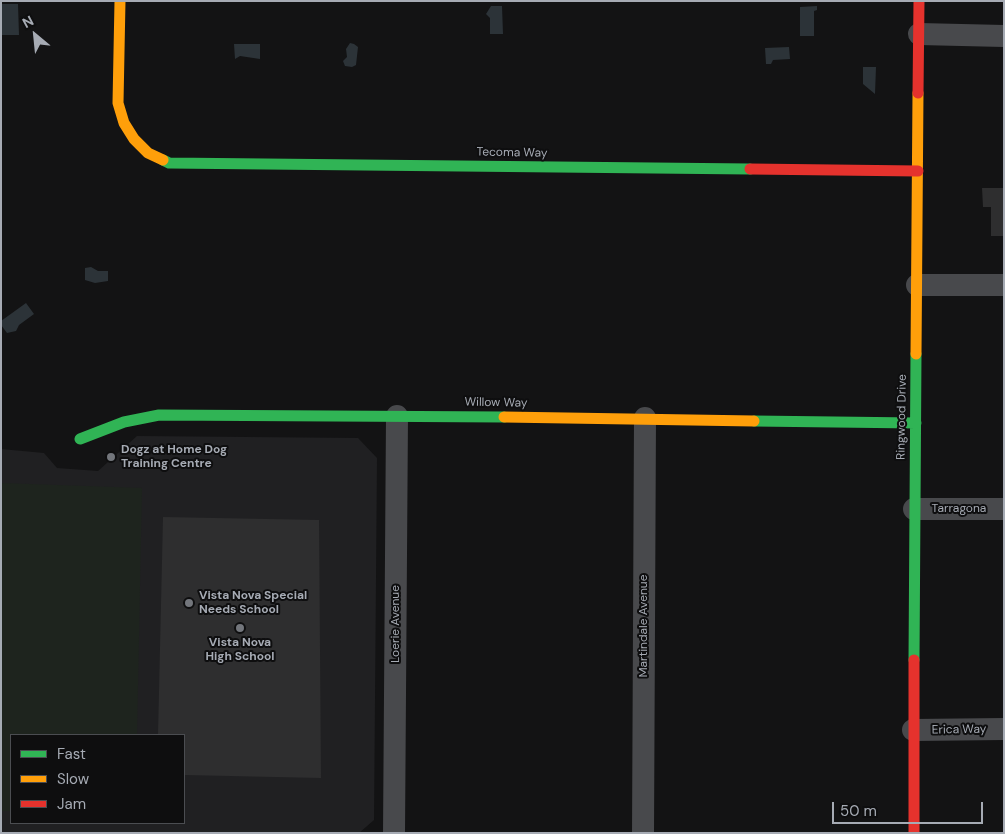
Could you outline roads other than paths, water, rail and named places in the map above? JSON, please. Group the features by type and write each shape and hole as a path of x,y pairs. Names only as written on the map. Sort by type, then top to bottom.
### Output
{"street":[{"name":"Tecoma Way","path":"120,1 118,103 124,122 134,139 148,153 169,162 918,171"},
{"name":"Ringwood Drive","path":"914,833 914,509 919,1"},
{"path":"919,34 1004,36"},
{"path":"916,285 1004,285"},
{"name":"Willow Way","path":"80,439 124,422 159,415 916,422"},
{"name":"Loerie Avenue","path":"394,833 396,416"},
{"name":"Martindale Avenue","path":"643,833 645,418"},
{"name":"Tarragona","path":"914,509 1004,509"},
{"name":"Erica Way","path":"913,730 1004,729"}],"place":[{"name":"Dogz at Home Dog Training Centre","path":"111,457"},
{"name":"Vista Nova Special Needs School","path":"189,603"},
{"name":"Vista Nova High School","path":"240,628"}]}
